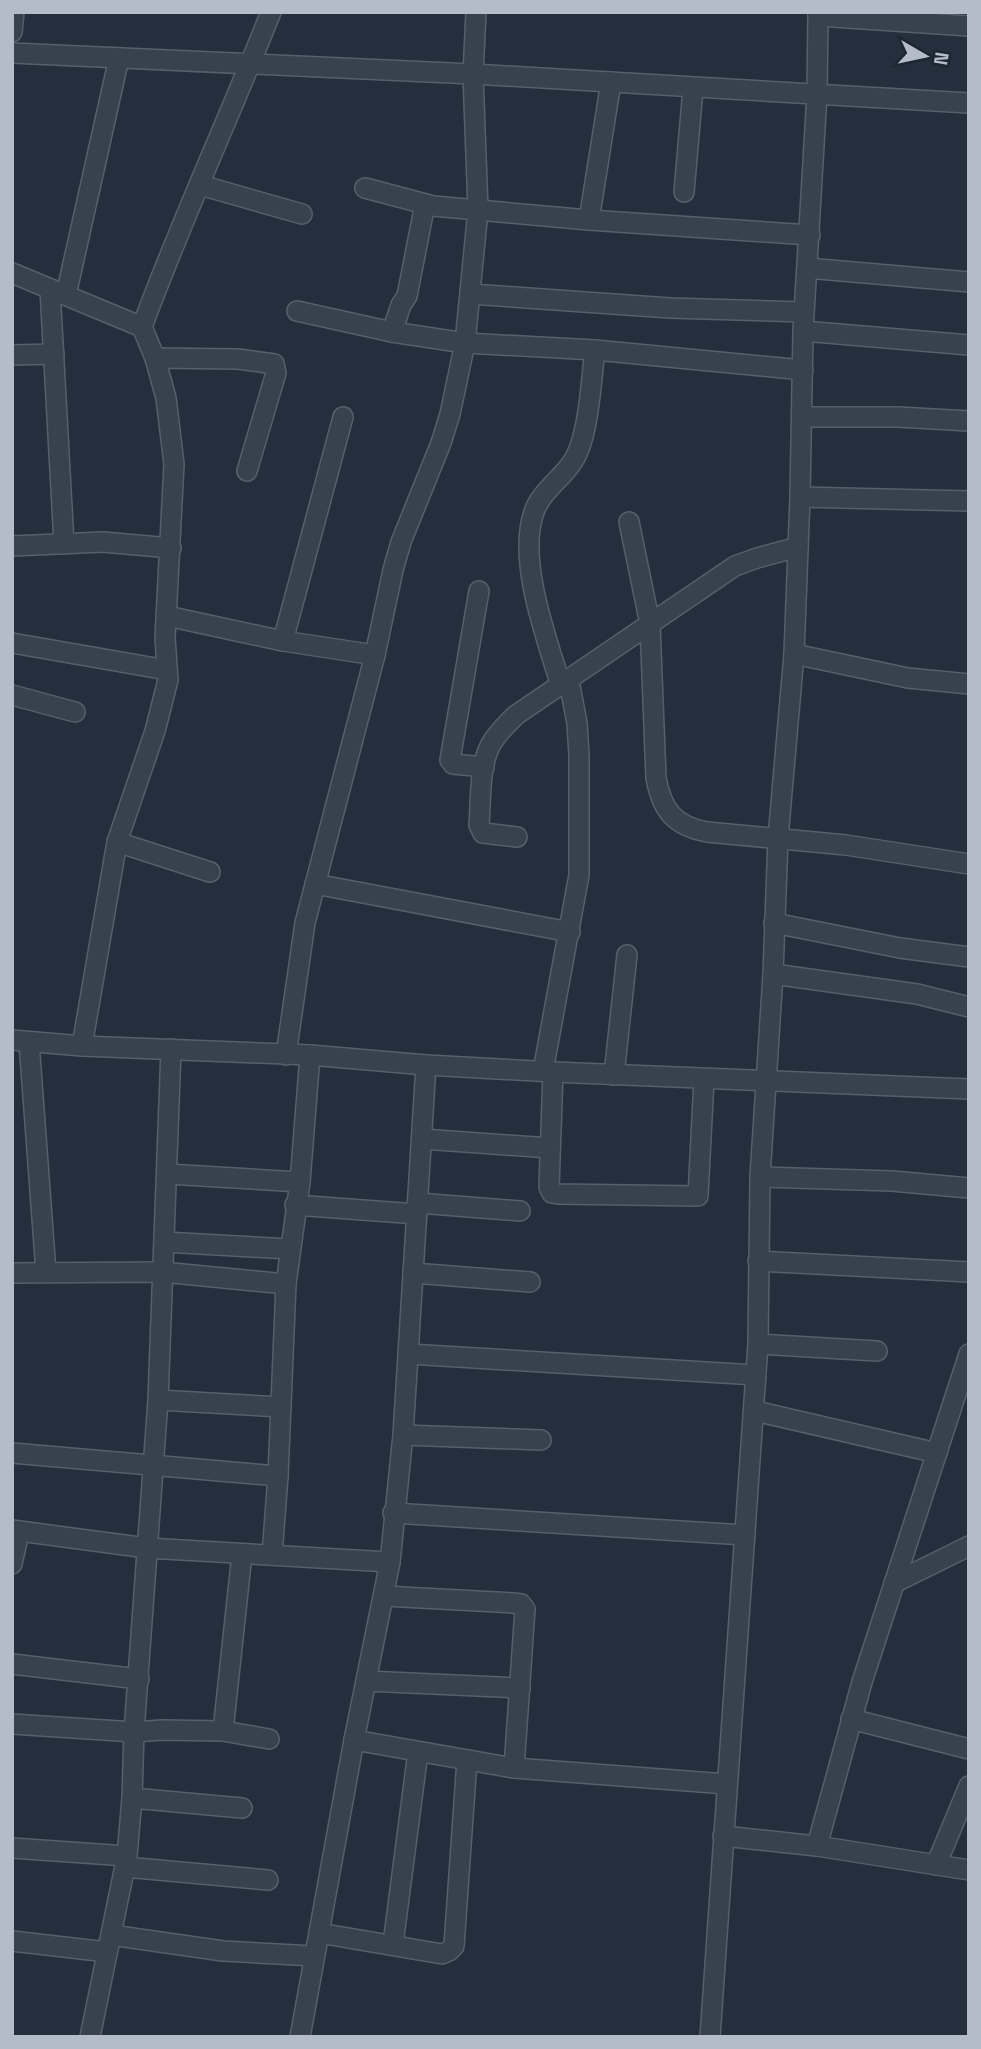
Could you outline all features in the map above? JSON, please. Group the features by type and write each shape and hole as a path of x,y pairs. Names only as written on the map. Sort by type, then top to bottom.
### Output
{"street":[{"path":"12,32 14,12"},
{"path":"82,1046 117,842 155,732 167,687 167,616 174,464 166,398 155,358 142,327 173,244 271,12"},
{"path":"286,1055 305,923 375,655 401,542 441,443 465,343 478,210 473,74 476,12"},
{"path":"710,2037 755,1411 760,1177 773,974 778,838 794,654 803,322 817,94 818,14 969,26"},
{"path":"12,53 473,74 693,89 969,103"},
{"path":"64,544 54,354 58,292 119,58"},
{"path":"589,220 611,82"},
{"path":"684,192 693,89"},
{"path":"200,185 302,214"},
{"path":"365,188 425,204 478,210 810,235"},
{"path":"393,332 401,305 407,296 425,204"},
{"path":"807,268 969,282"},
{"path":"12,273 142,327"},
{"path":"471,294 670,308 803,322 969,345"},
{"path":"297,311 393,332 465,343 595,350 803,370"},
{"path":"595,350 581,442 573,461 545,493 534,511 531,528 533,584 577,723 579,755 579,875 548,1071 552,1193 695,1197 699,1194 704,1079"},
{"path":"12,355 54,354"},
{"path":"155,358 238,359 274,364 276,373 247,471"},
{"path":"802,416 969,421"},
{"path":"283,641 343,417"},
{"path":"800,497 969,501"},
{"path":"629,522 650,624 656,778 659,797 673,818 690,829 846,845 969,864"},
{"path":"12,546 118,543 171,548"},
{"path":"517,837 481,830 484,767 490,746 516,715 735,566 798,547"},
{"path":"479,591 450,760 453,764 484,767"},
{"path":"167,616 283,641 375,655"},
{"path":"12,643 167,670"},
{"path":"794,654 908,677 969,684"},
{"path":"12,695 75,712"},
{"path":"117,842 210,872"},
{"path":"315,884 570,932"},
{"path":"774,923 900,948 969,957"},
{"path":"614,1075 627,955"},
{"path":"773,974 917,994 969,1007"},
{"path":"46,1272 21,1041 310,1055 426,1065 614,1075 969,1089"},
{"path":"90,2037 126,1861 132,1798 134,1732 158,1400 171,1049"},
{"path":"272,1555 286,1284 300,1182 310,1055"},
{"path":"300,2037 354,1740 390,1562 409,1354 426,1065"},
{"path":"422,1139 550,1148"},
{"path":"167,1174 300,1182"},
{"path":"760,1177 892,1181 969,1188"},
{"path":"295,1205 520,1211"},
{"path":"164,1242 290,1249"},
{"path":"758,1261 969,1272"},
{"path":"12,1273 162,1272 286,1284"},
{"path":"414,1273 530,1282"},
{"path":"758,1344 877,1351"},
{"path":"409,1354 756,1375"},
{"path":"817,1846 850,1719 969,1354"},
{"path":"158,1400 281,1407"},
{"path":"755,1411 937,1453"},
{"path":"403,1435 541,1440"},
{"path":"12,1452 278,1476"},
{"path":"393,1513 745,1535"},
{"path":"12,1564 16,1531 147,1548 390,1562"},
{"path":"894,1583 969,1546"},
{"path":"223,1731 242,1554"},
{"path":"384,1596 521,1604 525,1609 514,1768"},
{"path":"12,1664 139,1679"},
{"path":"366,1681 520,1688"},
{"path":"850,1719 969,1749"},
{"path":"12,1724 134,1732 223,1731 269,1739"},
{"path":"354,1740 514,1768 727,1784"},
{"path":"393,1944 418,1752"},
{"path":"319,1933 442,1954 454,1946 467,1760"},
{"path":"936,1865 969,1786"},
{"path":"132,1798 242,1808"},
{"path":"723,1836 817,1846 969,1870"},
{"path":"12,1849 268,1880"},
{"path":"12,1941 314,1956"}]}
